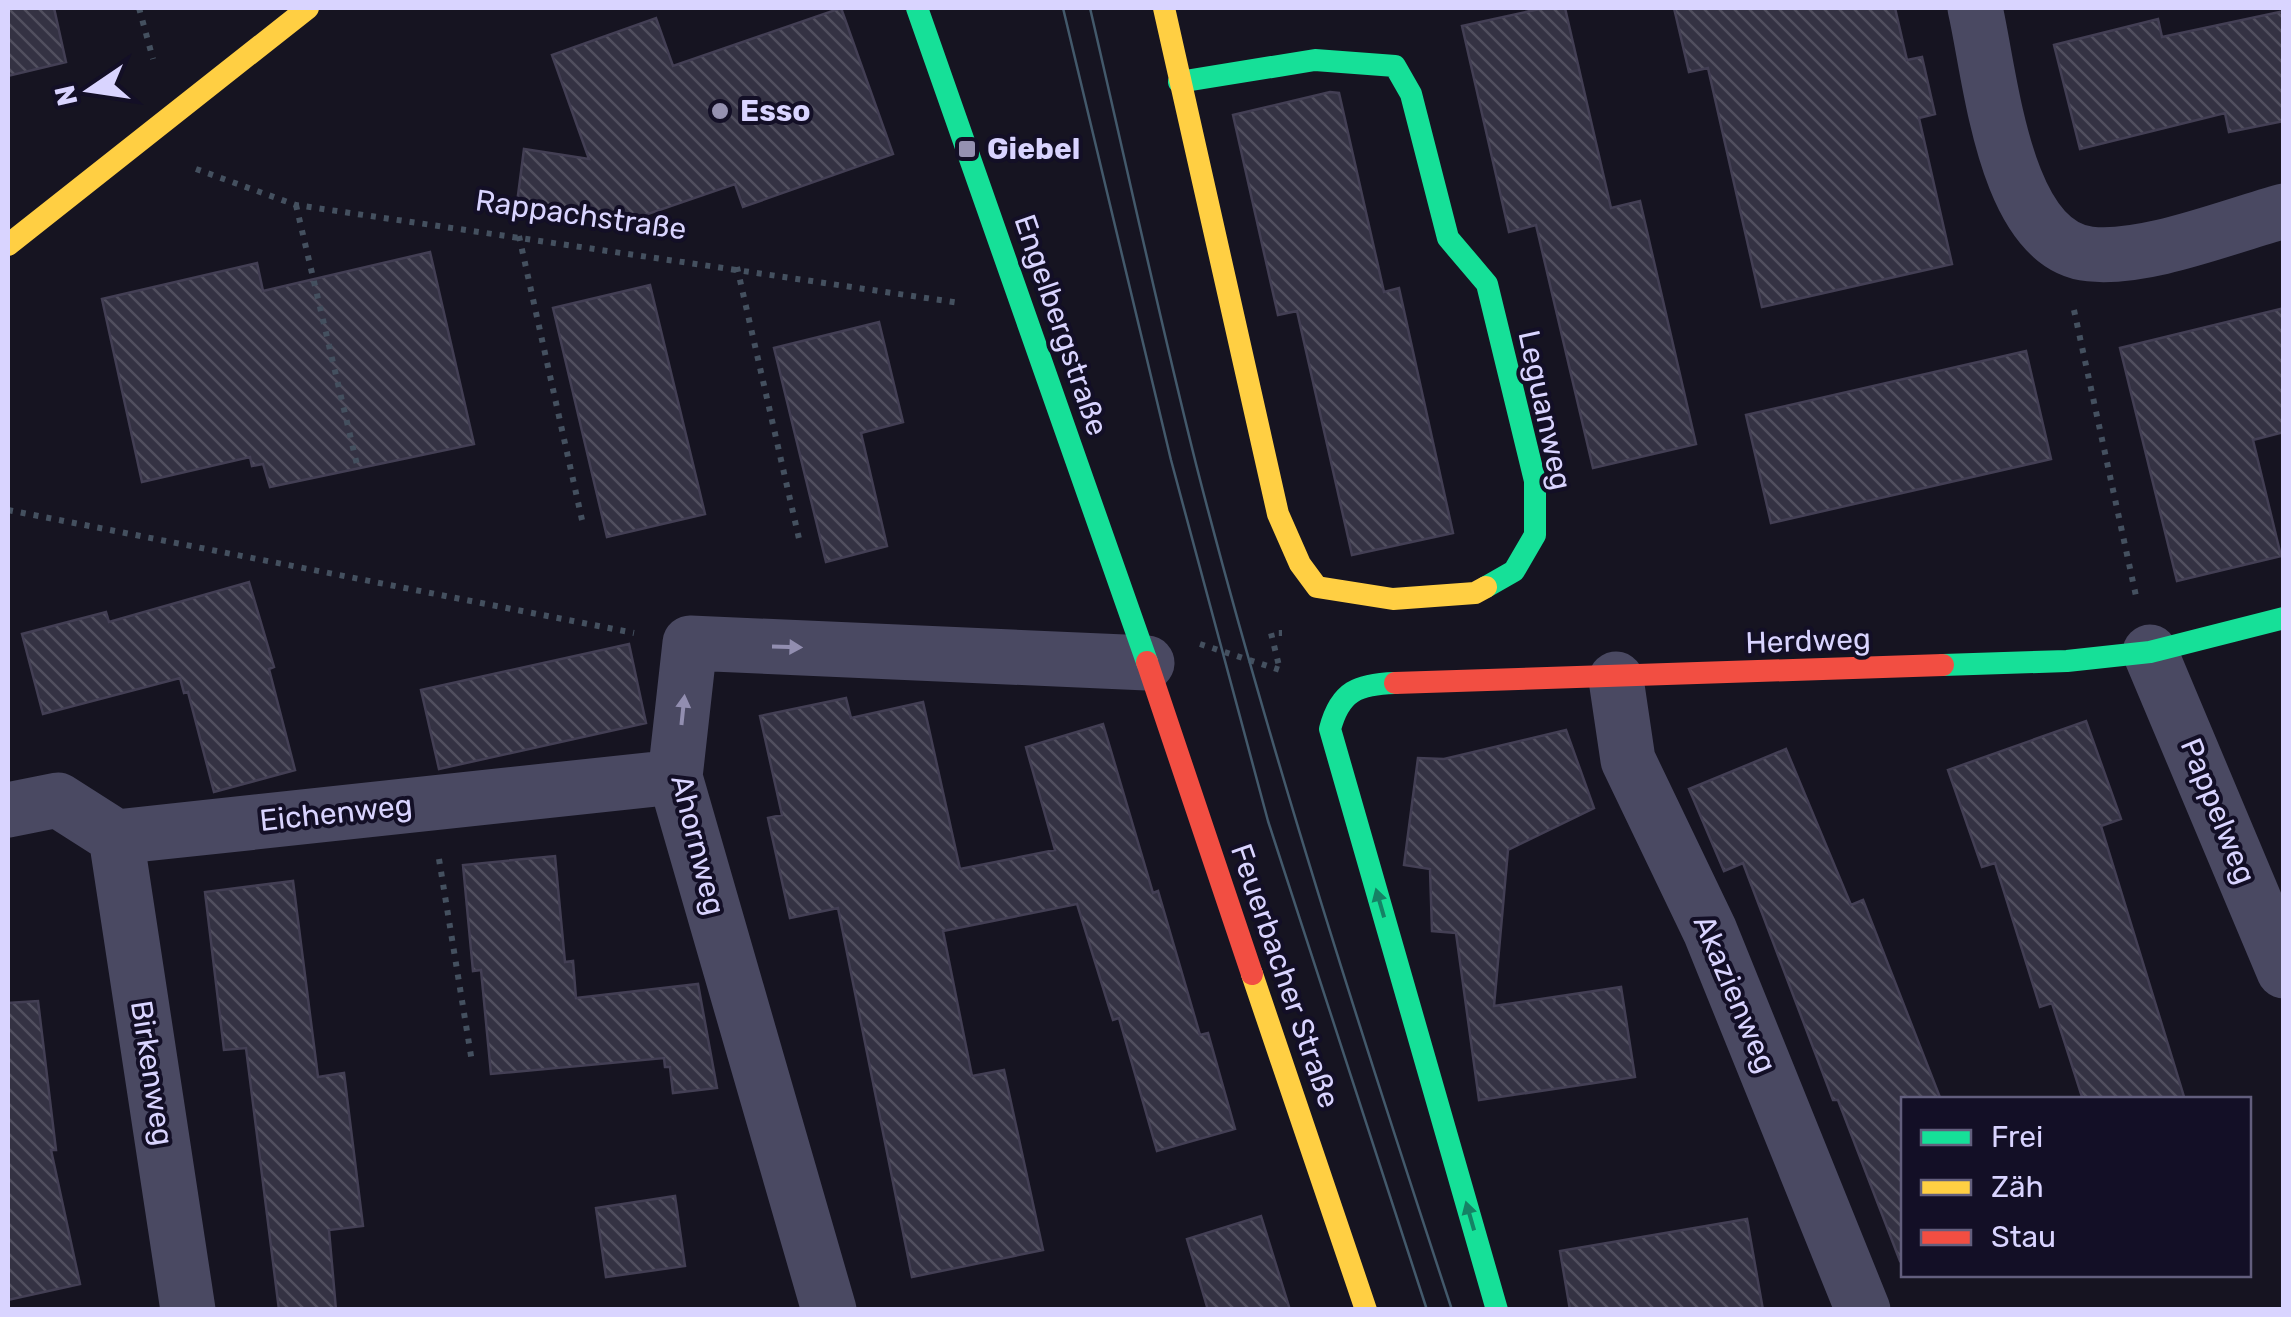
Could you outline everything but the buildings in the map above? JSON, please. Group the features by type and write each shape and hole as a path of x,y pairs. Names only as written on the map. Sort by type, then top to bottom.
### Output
{"street":[{"path":"8,244 135,148 308,8"},
{"name":"Engelbergstraße","path":"917,8 1147,663"},
{"name":"Leguanweg","path":"1164,8 1179,82 1278,514 1300,564 1317,586 1392,599 1475,593 1514,571 1535,536 1535,480 1487,284 1448,238 1411,94 1394,66 1315,60 1179,82"},
{"path":"1975,8 2014,181 2028,213 2045,235 2067,250 2092,255 2136,250 2284,212"},
{"name":"Herdweg","path":"1497,1310 1330,729 1336,703 1350,689 1364,684 1616,679 2067,661 2150,652 2284,618"},
{"path":"690,644 1147,663"},
{"name":"Ahornweg","path":"690,644 676,777 829,1310"},
{"name":"Pappelweg","path":"2150,652 2284,971"},
{"name":"Feuerbacher Straße","path":"1147,663 1366,1310"},
{"name":"Akazienweg","path":"1616,679 1628,760 1710,931 1863,1310"},
{"name":"Eichenweg","path":"116,837 676,777"},
{"path":"8,810 58,800 116,837"},
{"name":"Birkenweg","path":"116,837 188,1310"}],"path":[{"path":"139,8 154,62"},
{"name":"Rappachstraße","path":"135,148 296,205 737,267 1025,315"},
{"path":"296,205 358,470"},
{"path":"518,236 582,520"},
{"path":"2067,250 2076,330 2150,652"},
{"path":"737,267 800,542"},
{"path":"8,510 690,644"},
{"path":"1147,663 1207,680 1196,643 1280,670 1271,633 1297,633"},
{"path":"430,803 472,1062"}],"tram line":[{"path":"1063,8 1171,460 1268,821 1427,1310"},
{"path":"1090,8 1168,350 1224,571 1317,889 1452,1310"}],"traffic: fast":[{"path":"917,8 1147,662"},
{"path":"1179,82 1315,60 1395,66 1411,94 1448,238 1487,284 1535,481 1535,535 1514,571 1486,587"},
{"path":"1943,665 2067,661 2150,652 2284,618"},
{"path":"1395,683 1352,692 1339,706 1330,729 1497,1310"}],"traffic: slow":[{"path":"8,245 308,8"},
{"path":"1164,8 1278,514 1300,564 1317,587 1393,599 1475,593 1486,587"},
{"path":"1252,974 1366,1310"}],"traffic: jam":[{"path":"1147,662 1252,974"},
{"path":"1395,683 1943,665"}],"place":[{"name":"Esso","path":"720,111"},
{"name":"Giebel","path":"967,149"}]}
